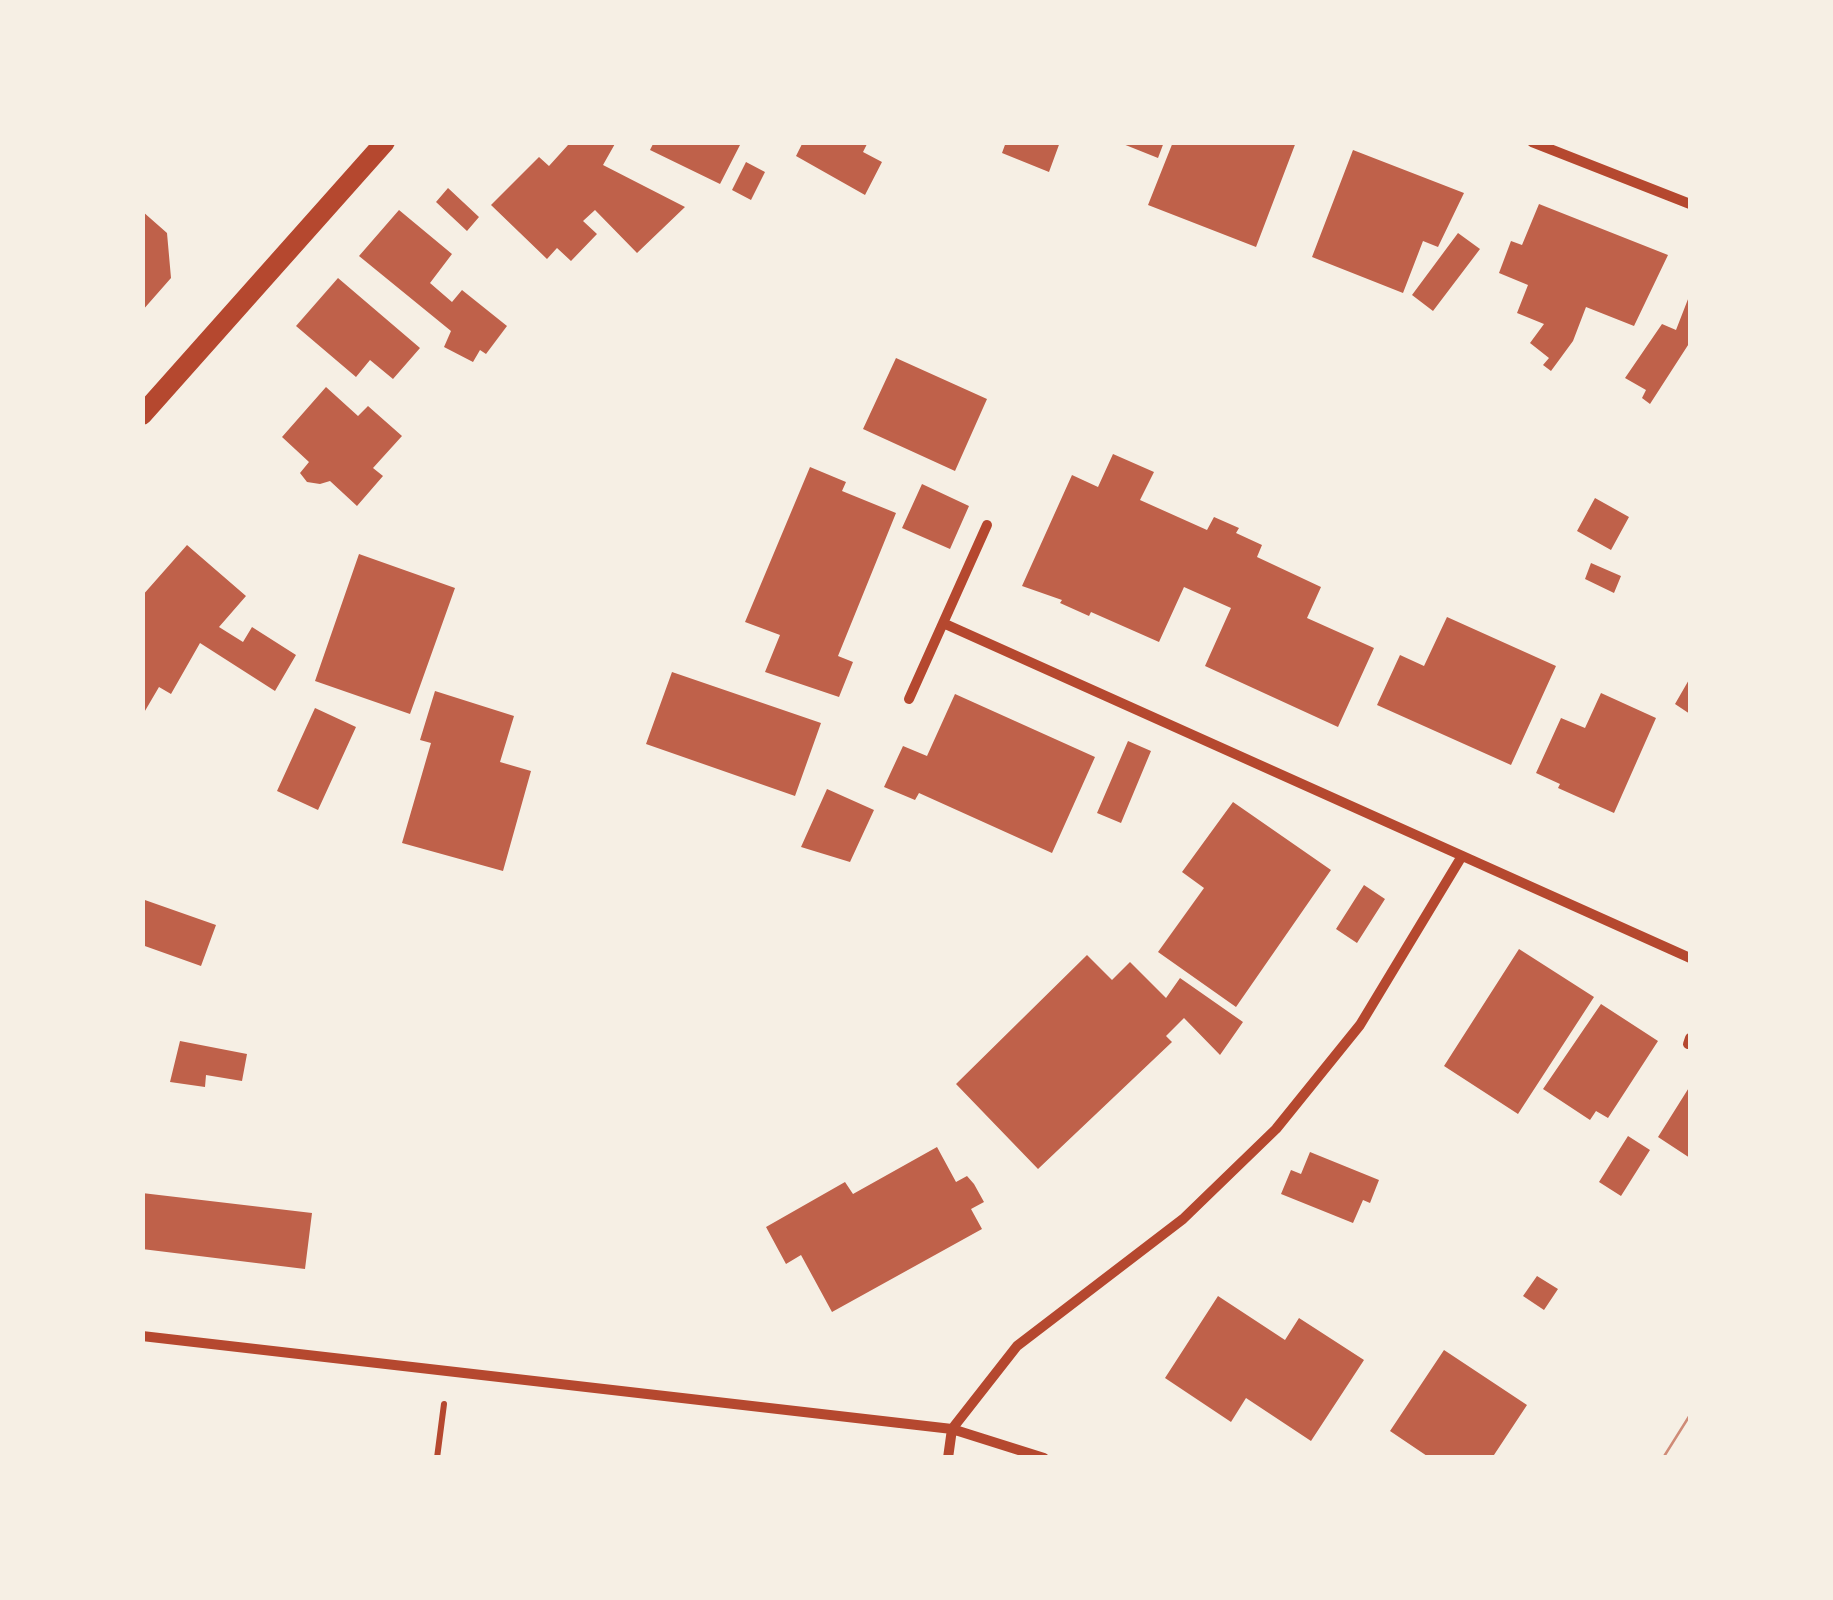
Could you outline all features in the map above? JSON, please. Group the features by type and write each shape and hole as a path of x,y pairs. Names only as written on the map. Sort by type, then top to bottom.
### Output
{"main road":[{"path":"142,416 385,142"}],"street":[{"path":"1532,142 1690,204"},
{"path":"909,699 987,524"},
{"path":"943,622 1690,958"},
{"path":"948,1458 952,1429 1017,1346 1183,1220 1276,1129 1360,1025 1462,856"},
{"path":"142,1336 952,1429 1044,1458"}],"path":[{"path":"437,1458 448,1374"}],"building":[{"path":"566,142 616,142 603,165 685,207 637,253 595,210 583,221 597,234 571,261 557,248 547,259 491,205 539,157 549,166 568,145"},
{"path":"654,142 740,145 720,184 650,150"},
{"path":"803,142 868,142 863,152 882,162 865,195 796,156"},
{"path":"1006,142 1060,142 1049,172 1002,153"},
{"path":"1118,142 1164,142 1158,158"},
{"path":"1173,142 1296,142 1256,247 1148,205"},
{"path":"1353,150 1464,193 1438,247 1423,241 1403,293 1312,257"},
{"path":"746,162 765,172 751,200 732,190"},
{"path":"448,188 479,217 467,231 436,202"},
{"path":"1539,204 1668,255 1634,326 1586,307 1573,341 1551,371 1543,365 1549,358 1530,343 1544,324 1517,313 1528,285 1499,273 1511,241 1522,245"},
{"path":"399,210 452,254 430,283 452,302 462,290 507,326 486,354 480,350 473,362 444,347 451,331 359,256"},
{"path":"142,211 167,233 171,278 142,311"},
{"path":"1458,233 1480,249 1433,311 1412,295"},
{"path":"338,278 420,348 393,379 370,360 356,377 296,326"},
{"path":"1690,294 1690,342 1650,404 1642,398 1646,390 1625,378 1662,324 1676,330"},
{"path":"896,358 987,399 955,471 863,429"},
{"path":"326,387 358,416 368,406 402,436 373,468 383,476 357,506 330,481 307,482 300,473 309,462 282,437"},
{"path":"1113,454 1154,472 1140,500 1207,530 1214,517 1239,528 1236,533 1262,545 1257,557 1321,587 1307,618 1374,648 1338,727 1205,666 1231,608 1184,587 1159,642 1022,586 1072,475 1098,487"},
{"path":"810,467 846,482 842,491 896,513 838,656 853,662 839,697 765,672 780,635 745,622"},
{"path":"922,484 969,506 950,549 902,528"},
{"path":"1595,498 1629,517 1611,550 1577,531"},
{"path":"187,545 246,596 219,627 243,642 252,627 296,655 275,691 200,643 171,694 159,687 142,716 142,596"},
{"path":"359,554 455,588 410,714 315,681"},
{"path":"1591,563 1621,576 1614,593 1585,579"},
{"path":"1447,617 1556,666 1511,765 1377,705 1400,655 1424,666"},
{"path":"672,672 821,723 795,796 646,744"},
{"path":"1690,678 1690,714 1675,704"},
{"path":"435,691 514,716 500,762 531,771 503,871 402,843 431,743 420,740"},
{"path":"1601,693 1656,718 1614,813 1558,788 1560,784 1536,773 1561,718 1585,728"},
{"path":"955,694 1095,757 1052,853 919,793 915,800 884,787 903,746 927,756"},
{"path":"315,708 356,727 318,810 277,791"},
{"path":"1128,741 1151,751 1121,823 1097,813"},
{"path":"827,789 874,810 850,862 801,847"},
{"path":"1233,802 1331,870 1236,1007 1158,952 1204,888 1182,872"},
{"path":"1364,885 1385,899 1357,943 1336,929"},
{"path":"142,899 216,925 201,966 142,945"},
{"path":"1519,949 1594,997 1518,1114 1444,1066"},
{"path":"1087,955 1112,980 1130,962 1166,998 1180,978 1243,1022 1220,1055 1184,1018 1166,1036 1172,1042 1038,1169 956,1084"},
{"path":"1601,1004 1658,1041 1608,1118 1596,1111 1590,1120 1543,1089"},
{"path":"180,1041 247,1054 242,1081 206,1075 205,1087 170,1082"},
{"path":"1690,1086 1690,1158 1658,1137"},
{"path":"1628,1136 1650,1150 1621,1196 1599,1182"},
{"path":"937,1147 956,1182 967,1176 984,1202 971,1209 982,1229 832,1312 801,1255 786,1264 766,1227 845,1182 853,1194"},
{"path":"1310,1152 1379,1180 1370,1203 1363,1200 1353,1223 1281,1194 1291,1170 1301,1174"},
{"path":"142,1193 312,1213 305,1269 142,1249"},
{"path":"1537,1276 1558,1289 1544,1310 1523,1296"},
{"path":"1218,1296 1285,1340 1299,1318 1364,1360 1311,1441 1246,1398 1231,1422 1165,1378"},
{"path":"1444,1350 1527,1405 1492,1458 1430,1458 1390,1431"}],"tram line":[{"path":"1663,1458 1690,1415"}]}
